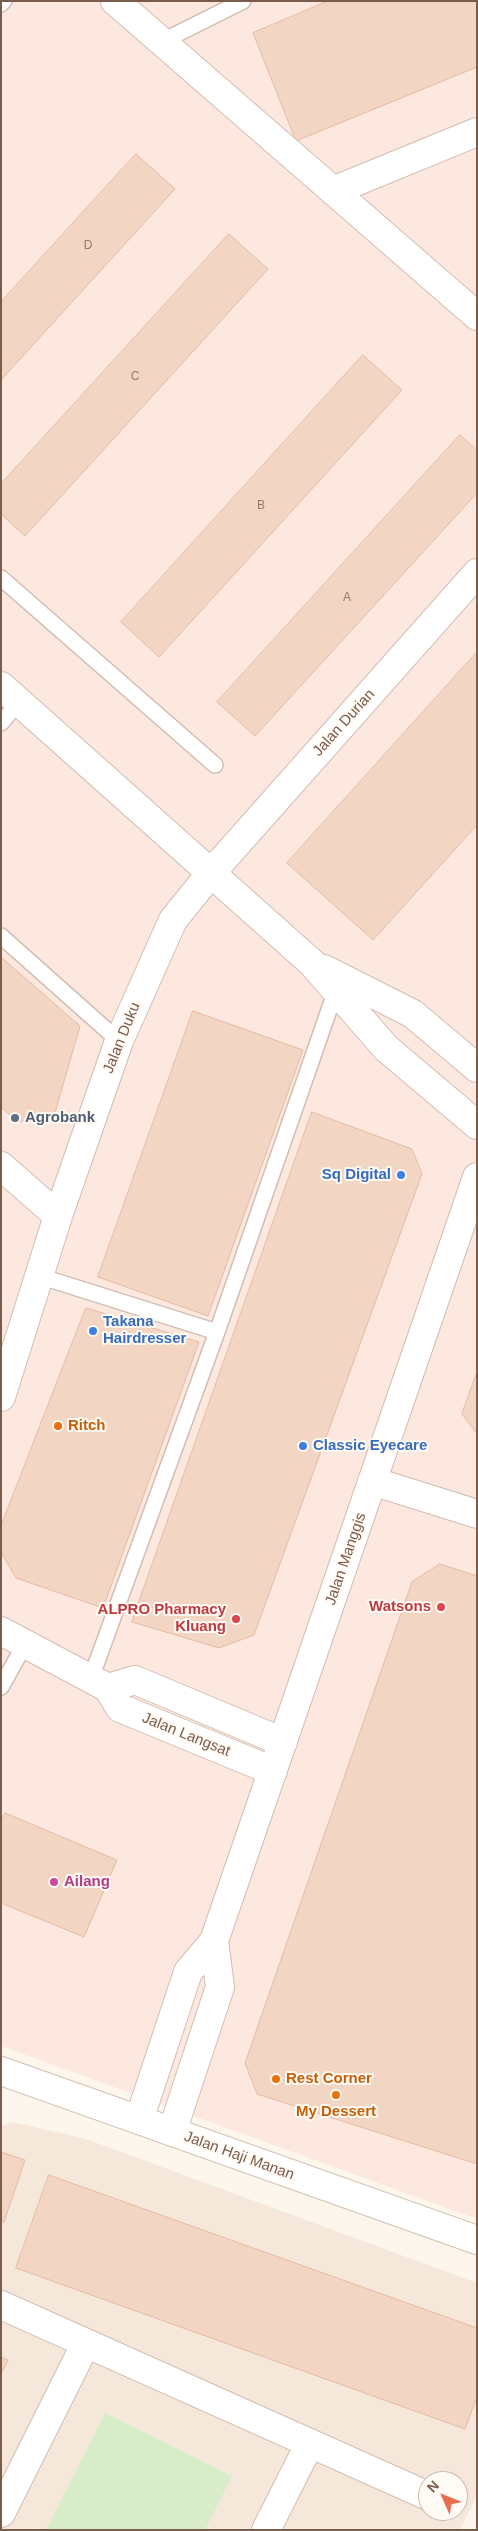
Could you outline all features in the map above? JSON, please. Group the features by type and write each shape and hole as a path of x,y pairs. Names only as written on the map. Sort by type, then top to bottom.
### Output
{"street":[{"path":"115,1 477,316"},
{"path":"332,191 477,132"},
{"name":"Jalan Durian","path":"211,873 477,574"},
{"path":"10,694 312,963 386,1048 477,1125"},
{"name":"Jalan Duku","path":"1,1397 58,1216 119,1041 173,920 211,873"},
{"path":"312,963 413,1014 477,1068"},
{"path":"1,1166 58,1216"},
{"name":"Jalan Manggis","path":"214,1941 477,1176"},
{"path":"372,1481 477,1514"},
{"name":"Jalan Langsat","path":"1,1631 100,1683 120,1708 273,1771"},
{"name":"Jalan Langsat","path":"100,1683 135,1680 283,1742"},
{"path":"139,2120 188,1972 214,1941"},
{"path":"172,2132 220,1986 214,1941"},
{"name":"Jalan Haji Manan","path":"1,2071 477,2240"},
{"path":"1,2305 418,2492"},
{"path":"1,2513 86,2343"},
{"path":"266,2530 310,2443"}],"lane":[{"path":"161,42 243,1"},
{"path":"1,578 215,764"},
{"path":"1,722 10,694"},
{"path":"1,936 119,1041"},
{"path":"100,1683 217,1332 336,990"},
{"path":"39,1276 217,1332"},
{"path":"1,1687 25,1644"}],"shaded area":[{"path":"1,1 477,1 477,2219 1,2046"},
{"path":"13,2122 86,2139 477,2283 477,2495 468,2514 468,2471 418,2471 418,2521 464,2521 460,2530 1,2530 1,2126"}],"green space":[{"path":"105,2413 232,2476 205,2530 46,2530"}],"building":[{"path":"328,1 477,1 477,67 296,141 253,33"},
{"path":"136,154 175,189 1,380 1,302"},
{"path":"229,234 268,269 25,536 1,514 1,484"},
{"path":"363,355 402,390 159,657 121,622"},
{"path":"460,435 477,450 477,493 255,736 217,702"},
{"path":"477,652 477,825 373,940 287,863"},
{"path":"1,957 80,1026 54,1116 18,1122 1,1107"},
{"path":"193,1011 303,1050 208,1316 98,1277"},
{"path":"312,1112 412,1149 422,1174 254,1635 219,1648 132,1622"},
{"path":"86,1308 199,1342 103,1608 16,1578 1,1552 1,1526"},
{"path":"477,1372 477,1434 462,1414"},
{"path":"440,1564 477,1576 477,2164 257,2094 245,2063 412,1582"},
{"name":"Ailang","path":"5,1813 117,1860 84,1937 1,1903 1,1821"},
{"path":"1,2152 25,2160 4,2222 1,2221"},
{"path":"49,2175 477,2328 477,2397 465,2429 16,2268"},
{"path":"1,2357 8,2360 1,2374"}],"place":[{"name":"Agrobank","path":"15,1118"},
{"name":"Sq Digital","path":"401,1175"},
{"name":"Takana Hairdresser","path":"93,1331"},
{"name":"Ritch","path":"58,1426"},
{"name":"Classic Eyecare","path":"303,1446"},
{"name":"Watsons","path":"441,1607"},
{"name":"ALPRO Pharmacy Kluang","path":"236,1619"},
{"name":"Ailang","path":"54,1882"},
{"name":"Rest Corner","path":"276,2079"},
{"name":"My Dessert","path":"336,2095"}]}
